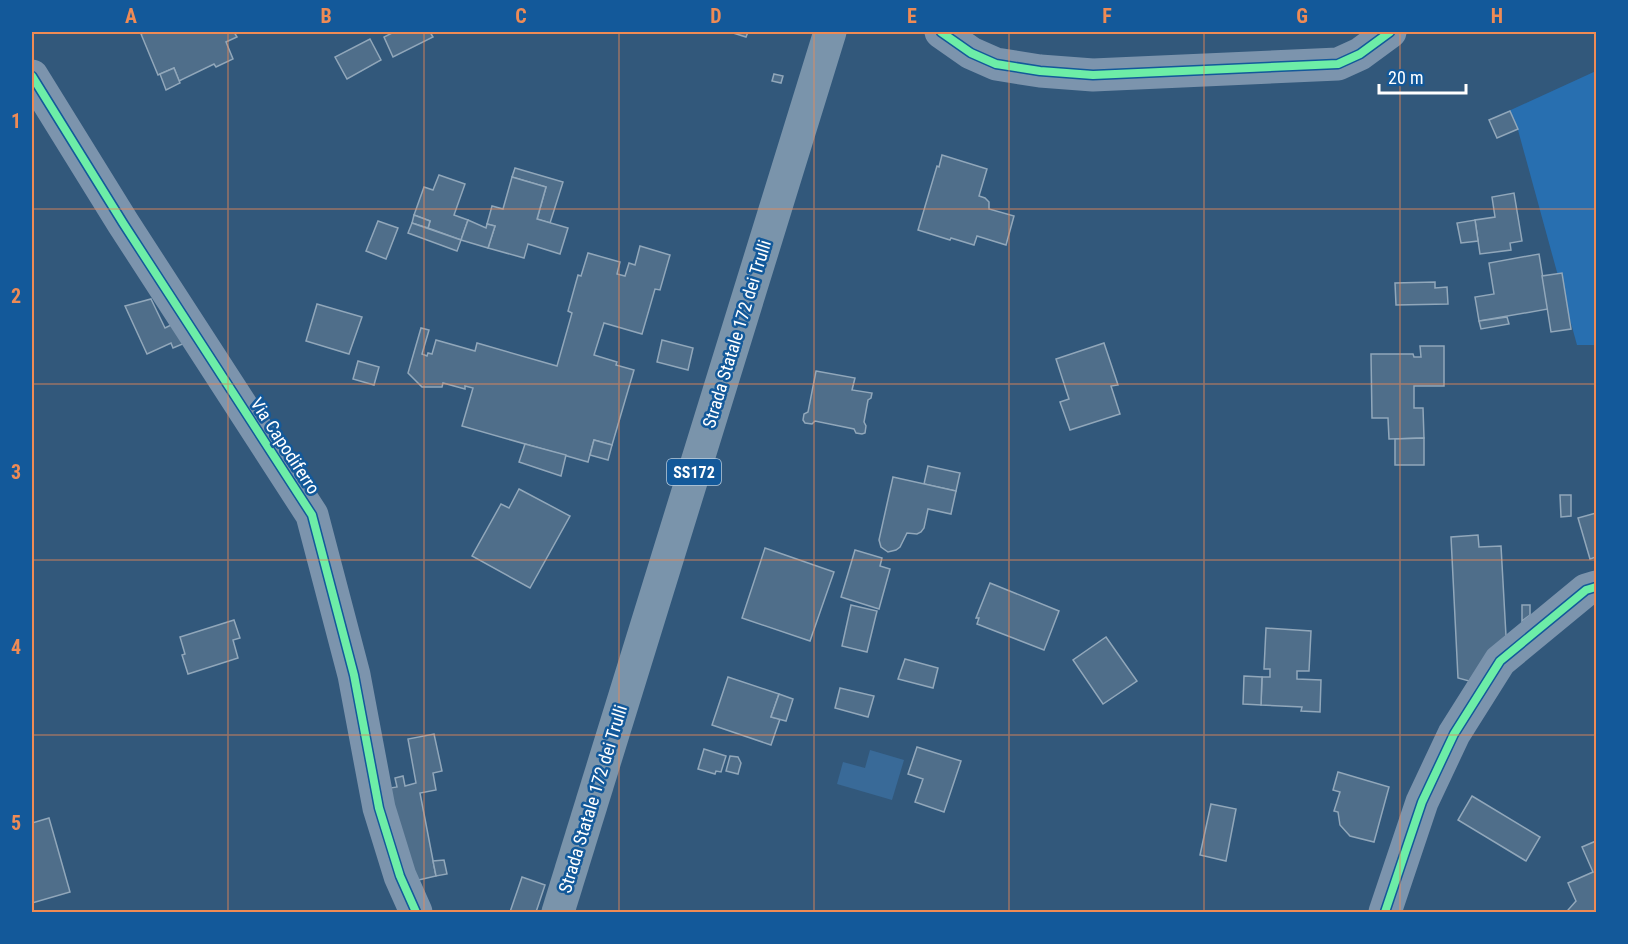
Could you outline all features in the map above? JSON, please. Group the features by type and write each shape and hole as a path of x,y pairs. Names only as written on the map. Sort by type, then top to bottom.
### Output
{"main road":[{"name":"Strada Statale 172 dei Trulli","path":"558,912 830,32"}],"street":[{"path":"941,32 971,53 996,64 1040,71 1093,75 1338,64 1360,54 1390,32"},
{"name":"Via Capodiferro","path":"32,76 123,223 312,515 354,675 379,808 400,876 416,912"},
{"path":"1384,912 1422,802 1454,734 1500,661 1587,590 1596,587"}],"shaded area":[{"path":"1596,71 1596,345 1577,345 1518,130 1510,111 1489,120"},
{"path":"870,750 904,760 892,800 837,784 843,762 865,768"}],"building":[{"path":"146,32 234,32 237,37 226,42 233,59 216,67 214,64 179,81 174,68 158,75 141,34"},
{"path":"394,32 430,32 433,37 393,57 384,37"},
{"path":"730,32 748,32 746,37"},
{"path":"370,39 381,60 347,79 335,57"},
{"path":"174,68 180,83 166,90 160,74"},
{"path":"774,74 783,76 781,83 772,81"},
{"path":"1510,111 1518,129 1497,138 1489,120"},
{"path":"942,155 987,169 979,196 989,202 989,209 1014,216 1006,245 977,236 974,245 918,230"},
{"path":"515,168 563,182 550,223 537,219 546,187 512,177"},
{"path":"439,175 465,184 454,215 468,220 461,240 428,228 430,221 414,215 424,187 433,190"},
{"path":"512,177 546,187 537,219 568,228 560,254 528,244 524,258 488,248 495,226 487,224 492,206 503,209"},
{"path":"1514,193 1522,241 1510,243 1511,250 1480,254 1475,220 1495,217 1492,197"},
{"path":"414,215 430,221 428,228 412,223"},
{"path":"468,220 486,228 487,224 495,226 488,248 461,240"},
{"path":"1475,220 1478,241 1461,243 1457,223"},
{"path":"378,221 398,228 386,259 366,251"},
{"path":"412,223 461,240 457,251 408,233"},
{"path":"640,246 670,255 660,290 655,289 642,334 604,323 594,355 634,370 612,445 594,440 588,462 462,426 473,388 465,386 465,389 443,383 442,387 422,387 408,373 421,328 429,330 422,354 427,356 428,353 432,354 436,340 475,351 477,343 557,366 572,313 568,311 578,275 581,276 588,253 620,262 617,274 625,276 629,263 635,265"},
{"path":"1539,254 1548,309 1479,321 1475,297 1494,294 1489,263"},
{"path":"1562,273 1571,329 1551,332 1542,276"},
{"path":"1435,282 1435,288 1447,287 1448,304 1396,305 1395,283"},
{"path":"151,299 165,328 171,325 185,343 173,348 171,343 147,354 125,306"},
{"path":"317,304 362,317 349,354 306,341"},
{"path":"1507,317 1509,324 1481,329 1479,321"},
{"path":"662,340 693,348 688,370 657,362"},
{"path":"1104,343 1118,385 1111,386 1120,414 1070,430 1060,402 1069,399 1056,359"},
{"path":"1420,346 1444,346 1444,386 1414,386 1414,408 1423,408 1424,438 1389,439 1388,418 1372,418 1371,354 1413,354 1414,357 1421,357"},
{"path":"358,361 379,367 374,385 353,379"},
{"path":"816,371 855,378 852,390 872,393 868,400 864,422 865,433 856,433 854,429 815,421 812,424 805,423 804,414 808,412"},
{"path":"1424,438 1424,465 1395,465 1395,439"},
{"path":"594,440 612,445 608,460 590,455"},
{"path":"525,444 566,455 561,476 519,462"},
{"path":"928,466 960,473 956,491 924,484"},
{"path":"893,477 956,491 951,514 928,509 921,532 907,533 900,547 888,552 881,547 879,540"},
{"path":"519,489 570,516 530,588 472,556 501,504 509,508"},
{"path":"1560,495 1571,495 1571,516 1561,517"},
{"path":"1596,513 1596,557 1590,559 1578,518"},
{"path":"1478,535 1479,547 1501,546 1506,636 1469,681 1458,678 1451,537"},
{"path":"765,548 834,572 810,641 742,618"},
{"path":"855,550 882,558 880,566 890,569 879,609 841,597"},
{"path":"990,583 1059,611 1044,650 977,624 979,618 976,618"},
{"path":"851,605 877,611 867,652 842,646"},
{"path":"1522,605 1530,605 1530,615 1522,621"},
{"path":"234,620 240,638 233,640 238,658 188,674 182,655 185,654 180,637"},
{"path":"1266,628 1311,631 1309,671 1297,671 1297,679 1321,680 1320,712 1301,711 1302,707 1261,705 1262,677 1270,677 1270,669 1264,669"},
{"path":"1106,637 1137,681 1103,704 1073,660"},
{"path":"905,659 938,668 933,688 898,679"},
{"path":"1244,676 1262,677 1261,705 1243,704"},
{"path":"728,677 779,694 771,717 780,719 771,745 712,725"},
{"path":"840,688 874,696 868,717 835,708"},
{"path":"779,694 793,699 786,721 771,717"},
{"path":"434,734 442,771 433,773 436,790 420,793 436,876 414,881 384,789 397,787 395,778 403,776 405,786 416,783 408,739"},
{"path":"917,747 961,761 944,812 915,802 923,779 908,774"},
{"path":"704,749 726,756 721,772 716,771 715,774 698,769"},
{"path":"730,756 738,757 741,763 738,774 726,771"},
{"path":"1338,772 1389,787 1374,842 1350,836 1340,825 1338,812 1334,811 1340,792 1333,790"},
{"path":"1472,796 1540,837 1526,861 1458,820"},
{"path":"1211,804 1236,809 1226,861 1200,855"},
{"path":"49,818 70,892 32,903 32,823"},
{"path":"1596,841 1596,912 1569,912 1568,910 1576,901 1568,883 1593,872 1582,847"},
{"path":"444,860 447,874 436,876 433,861"},
{"path":"522,877 545,885 536,912 510,912"}],"cycle path":[{"path":"941,32 971,53 996,64 1040,71 1093,75 1338,64 1360,54 1390,32"},
{"path":"32,76 123,223 312,515 354,675 379,808 400,876 416,912"},
{"path":"1385,912 1422,802 1454,734 1500,661 1586,590 1596,587"}]}
